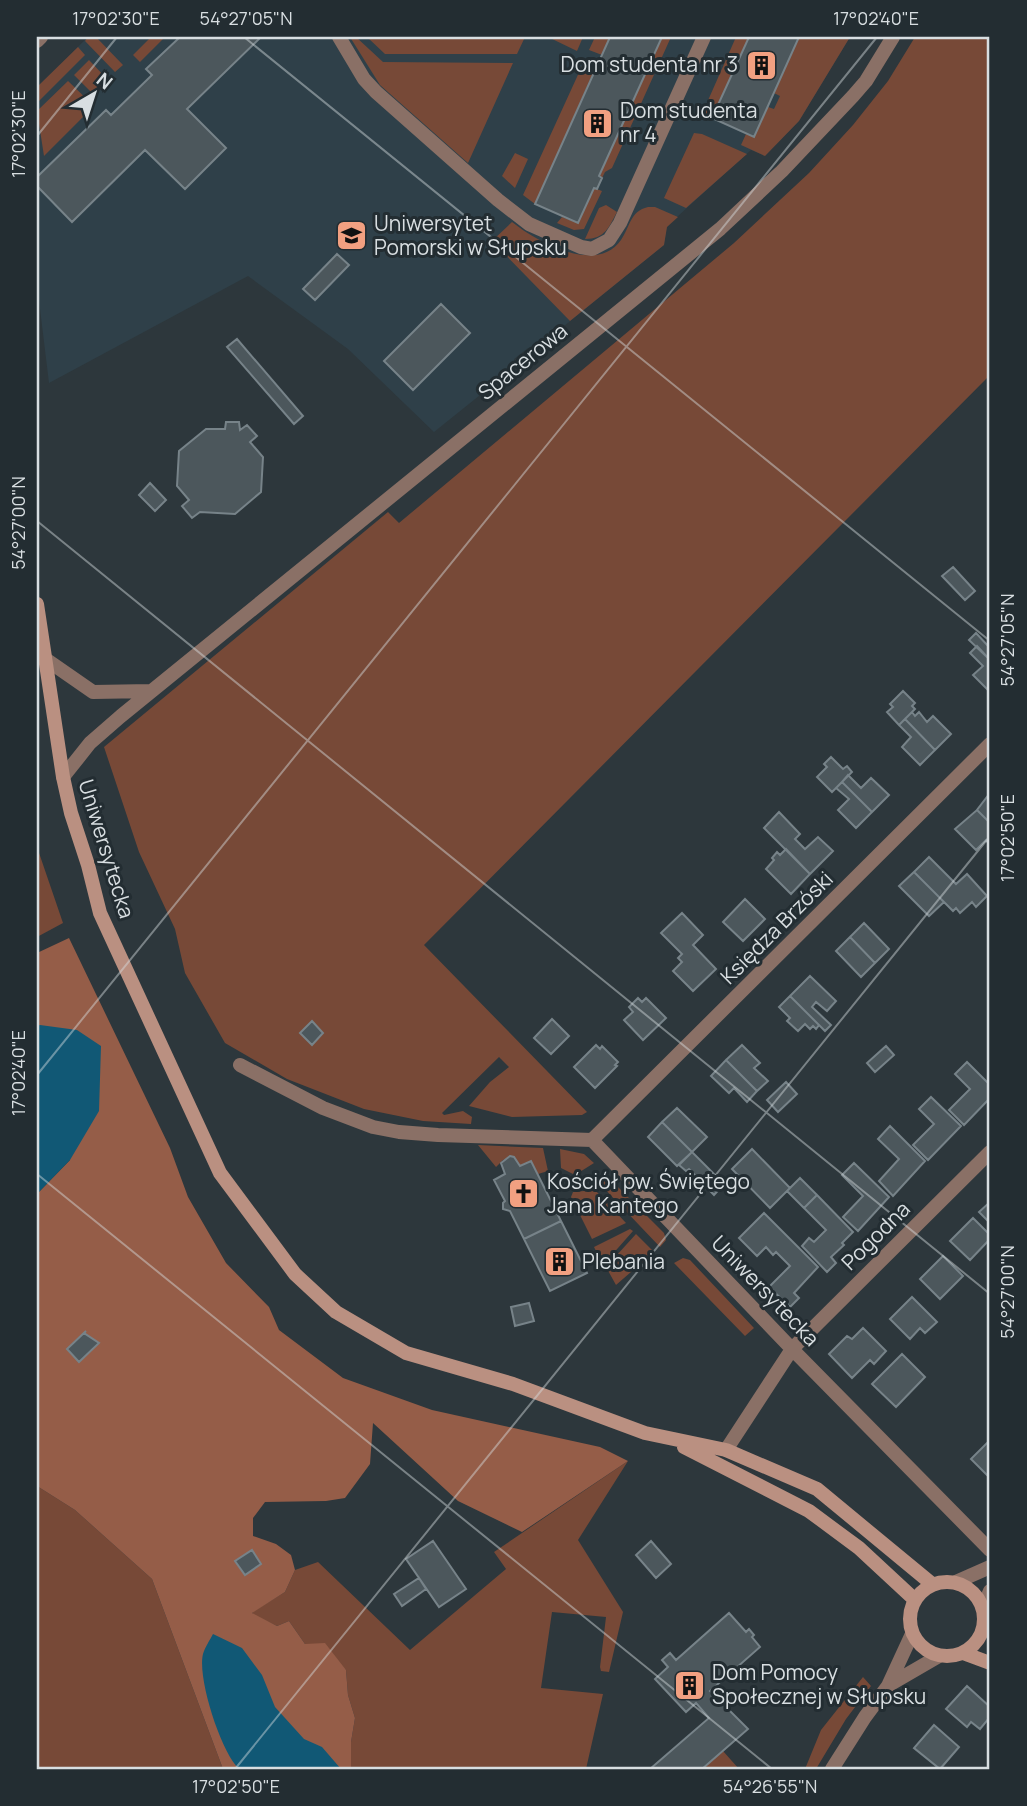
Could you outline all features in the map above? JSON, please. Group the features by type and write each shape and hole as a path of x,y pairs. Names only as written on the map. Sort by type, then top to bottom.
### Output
{"main road":[{"name":"Uniwersytecka","path":"37,604 44,658 42,674 71,813 100,914 220,1173 295,1274 336,1312 405,1353 513,1384 671,1440"},
{"path":"671,1440 726,1450 817,1489 932,1584"},
{"path":"671,1440 809,1511 859,1548 914,1600"},
{"path":"956,1582 977,1597 983,1608 986,1639 963,1653 951,1656 939,1656 919,1644 912,1634 910,1611 922,1590 932,1584 956,1582"},
{"path":"963,1653 990,1663"}],"street":[{"path":"37,41 41,37"},
{"path":"338,37 364,79 376,92 498,200 529,224 581,247 592,249 608,240 620,223 704,37"},
{"name":"Spacerowa","path":"63,777 90,743 151,691 720,229 782,171 853,96 866,81 894,37"},
{"path":"44,658 93,692 151,691"},
{"name":"Księdza Brzóski","path":"592,1140 990,744"},
{"path":"240,1066 323,1108 352,1120 386,1129 438,1135 592,1140"},
{"name":"Uniwersytecka","path":"592,1140 990,1550"},
{"name":"Pogodna","path":"726,1450 792,1349 990,1152"},
{"path":"956,1582 990,1567"},
{"path":"983,1608 990,1591"},
{"path":"832,1769 888,1686 912,1634"},
{"path":"888,1686 939,1656"}],"shaded area":[{"name":"Uniwersytet Pomorski w Słupsku","path":"88,37 850,37 799,121 765,156 751,150 667,226 664,245 537,348 528,348 514,359 515,367 434,432 348,349 248,276 49,383 37,284 37,87"},
{"path":"88,37 96,37 123,65 115,72 85,41"},
{"path":"151,37 165,37 140,62 133,55"},
{"path":"350,37 356,37 383,62 513,63 468,163 380,85"},
{"path":"367,37 525,37 517,54 385,54"},
{"path":"548,37 583,37 577,51"},
{"path":"595,37 610,37 602,55 589,50"},
{"path":"662,37 671,37 612,168 605,172 602,178 599,176"},
{"path":"736,37 749,37 712,118 702,114"},
{"path":"799,37 850,37 799,121 765,156 741,145 746,134 754,137 768,107 774,109 780,96 774,93"},
{"path":"915,37 990,37 990,375 424,945 587,1112 582,1115 512,1117 469,1106 490,1082 509,1067 499,1057 442,1113 444,1115 463,1111 472,1117 471,1124 423,1121 364,1109 287,1079 225,1043 185,973 175,929 139,852 104,747 388,512 399,523 734,243 809,173 853,125 888,81"},
{"path":"78,47 85,55 37,103 37,87"},
{"path":"89,60 108,80 93,94 74,75"},
{"path":"582,66 594,71 535,204 523,195"},
{"path":"68,81 94,106 44,156 37,111"},
{"path":"694,133 747,154 686,208 664,198"},
{"path":"515,153 528,159 515,188 502,176"},
{"path":"594,188 602,191 584,229 574,230 557,223 562,217 578,223"},
{"path":"606,205 617,212 609,227 597,237 585,239 599,208"},
{"path":"655,207 678,217 667,227 664,245 570,321 492,241 512,222 551,246 567,252 597,255 610,250 621,240 637,212"},
{"path":"37,847 63,923 37,937"},
{"path":"69,938 170,1148 188,1197 226,1263 269,1307 279,1330 343,1378 432,1410 600,1447 628,1461 522,1532 458,1501 373,1423 370,1464 345,1498 265,1502 253,1518 253,1536 276,1544 291,1555 295,1570 285,1592 252,1613 277,1626 289,1621 305,1644 325,1643 346,1670 348,1695 355,1718 351,1742 351,1769 223,1769 152,1579 75,1510 37,1486 37,1194 70,1160 37,1026 37,953"},
{"path":"478,1145 543,1148 548,1171 538,1174 531,1161 520,1166 514,1157 503,1160 496,1167"},
{"path":"560,1149 584,1154 594,1163 575,1175 561,1168"},
{"path":"608,1177 664,1233 666,1240 660,1247 600,1184"},
{"path":"595,1190 626,1223 592,1239 571,1197 573,1192"},
{"path":"630,1229 633,1231 603,1265 594,1247"},
{"path":"636,1234 654,1252 616,1285 606,1267"},
{"path":"683,1258 690,1260 754,1328 745,1336 674,1263"},
{"path":"628,1461 578,1540 623,1612 609,1672 601,1671 600,1667 606,1617 552,1612 541,1688 603,1694 586,1769 351,1769 351,1742 355,1718 348,1695 346,1670 305,1644 289,1621 277,1626 252,1613 285,1592 295,1570 318,1562 410,1650 506,1569 494,1552"},
{"path":"37,1486 75,1510 152,1579 223,1769 37,1769"},
{"path":"863,1677 871,1686 846,1719 816,1769 805,1769 821,1730"},
{"path":"723,1751 739,1769 702,1769"}],"water":[{"path":"37,1026 77,1030 101,1046 99,1111 70,1160 37,1194"},
{"path":"213,1634 242,1648 262,1675 275,1707 304,1739 322,1747 341,1769 239,1769 225,1747 207,1696 203,1654"}],"building":[{"path":"180,37 261,37 187,109 226,148 185,189 145,150 72,222 37,186 37,177 106,110 111,115 152,75 146,69"},
{"name":"Dom studenta nr 4","path":"610,37 662,37 599,176 602,178 597,189 594,188 578,223 535,204"},
{"name":"Dom studenta nr 3","path":"749,37 799,37 754,137 712,118"},
{"path":"337,254 349,265 315,300 303,289"},
{"path":"441,304 470,333 413,390 384,361"},
{"path":"237,339 303,416 294,424 227,347"},
{"path":"226,422 239,422 240,430 247,425 257,436 250,442 263,457 261,492 235,514 200,512 192,518 182,506 189,500 177,486 179,451 206,429 225,429"},
{"path":"150,483 166,500 155,511 139,495"},
{"path":"953,567 975,591 965,600 942,576"},
{"path":"976,633 990,646 990,660 969,640"},
{"path":"977,646 990,660 990,692 973,675 983,666 970,653"},
{"path":"903,691 915,703 912,706 915,709 899,725 887,712 893,707 890,704"},
{"path":"912,712 915,716 919,712 927,722 933,716 951,734 935,750 905,719"},
{"path":"905,719 935,750 920,765 902,747 911,737 899,725"},
{"path":"831,757 843,769 847,766 852,772 832,792 817,777 827,767 824,764"},
{"path":"848,775 861,788 871,778 889,795 872,812 842,782"},
{"path":"842,782 872,812 856,828 838,810 849,799 836,788"},
{"path":"990,793 990,823 977,810"},
{"path":"977,810 990,823 990,841 988,843 986,840 976,850 955,829"},
{"path":"779,812 800,834 795,839 805,849 818,837 833,851 810,874 764,828"},
{"path":"786,849 810,874 791,894 766,869 777,852 780,855"},
{"path":"929,857 956,884 967,874 987,896 976,907 972,902 960,913 956,908 953,911 914,872"},
{"path":"914,872 944,902 929,916 899,886"},
{"path":"745,899 765,919 743,941 723,922"},
{"path":"682,913 703,935 693,945 716,969 693,991 673,971 682,962 678,958 682,954 661,933"},
{"path":"864,923 889,949 875,963 850,937"},
{"path":"850,937 875,963 861,977 836,951"},
{"path":"810,976 836,1001 827,1011 816,1002 812,1007 831,1025 825,1031 790,996"},
{"path":"790,996 819,1025 816,1029 813,1026 810,1029 805,1024 798,1031 787,1021 790,1018 779,1007"},
{"path":"638,998 642,1002 646,998 666,1018 643,1040 624,1020 633,1012 629,1007"},
{"path":"552,1019 569,1036 551,1054 534,1038"},
{"path":"312,1021 323,1033 312,1045 300,1033"},
{"path":"596,1045 600,1049 602,1046 618,1062 595,1088 574,1067"},
{"path":"742,1045 760,1063 754,1068 768,1081 757,1091 726,1060"},
{"path":"886,1046 894,1055 875,1072 867,1063"},
{"path":"726,1060 757,1091 747,1102 734,1088 729,1093 711,1076"},
{"path":"967,1062 990,1085 990,1098 964,1125 949,1110 970,1089 955,1074"},
{"path":"786,1082 797,1094 778,1112 767,1100"},
{"path":"931,1097 961,1126 928,1160 913,1145 934,1124 919,1109"},
{"path":"677,1108 707,1137 692,1152 662,1122"},
{"path":"662,1122 692,1152 677,1166 648,1137"},
{"path":"890,1126 925,1161 893,1196 879,1181 899,1159 878,1139"},
{"path":"752,1149 790,1188 770,1208 732,1169"},
{"path":"692,1152 724,1184 714,1195 689,1169 686,1171 679,1165"},
{"name":"Kościół pw. Świętego Jana Kantego","path":"510,1156 514,1157 520,1166 531,1161 561,1221 524,1239 510,1211 503,1209 505,1201 494,1180 505,1174 501,1163"},
{"path":"854,1163 889,1197 858,1231 843,1217 863,1196 842,1175"},
{"path":"800,1178 817,1195 804,1208 787,1191"},
{"path":"817,1195 853,1232 831,1257 836,1263 827,1272 802,1246 809,1238 814,1242 826,1230 804,1208"},
{"path":"990,1202 990,1223 979,1212"},
{"path":"764,1213 818,1267 794,1293 799,1298 790,1307 769,1287 790,1266 776,1252 773,1255 766,1247 757,1256 739,1238"},
{"path":"973,1218 990,1235 990,1239 970,1260 950,1241"},
{"name":"Plebania","path":"561,1221 587,1273 550,1291 524,1239"},
{"path":"943,1256 963,1276 940,1299 920,1279"},
{"path":"912,1297 937,1322 925,1333 920,1328 910,1339 890,1319"},
{"path":"529,1303 534,1321 515,1326 511,1307"},
{"path":"863,1328 886,1351 874,1364 870,1360 852,1378 829,1354 847,1336 852,1339"},
{"path":"86,1331 84,1333 99,1343 79,1362 67,1349"},
{"path":"902,1354 925,1377 896,1407 872,1384"},
{"path":"987,1443 990,1445 990,1478 971,1459"},
{"path":"433,1541 466,1589 439,1607 406,1559"},
{"path":"651,1541 671,1564 656,1578 636,1555"},
{"path":"252,1550 261,1564 245,1575 235,1561"},
{"path":"419,1578 426,1589 402,1606 394,1594"},
{"name":"Dom Pomocy Społecznej w Słupsku","path":"729,1613 746,1632 749,1629 760,1647 710,1691 748,1729 702,1769 650,1769 709,1718 696,1703 686,1712 655,1679 668,1667 662,1660 670,1653 676,1660"},
{"path":"967,1686 990,1707 990,1717 980,1729 971,1722 967,1727 946,1709"},
{"path":"934,1725 959,1747 940,1769 914,1748"}],"place":[{"name":"Dom studenta nr 3","path":"761,65"},
{"name":"Dom studenta nr 4","path":"597,123"},
{"name":"Uniwersytet Pomorski w Słupsku","path":"351,236"},
{"name":"Kościół pw. Świętego Jana Kantego","path":"524,1194"},
{"name":"Plebania","path":"559,1262"},
{"name":"Dom Pomocy Społecznej w Słupsku","path":"689,1685"}]}
